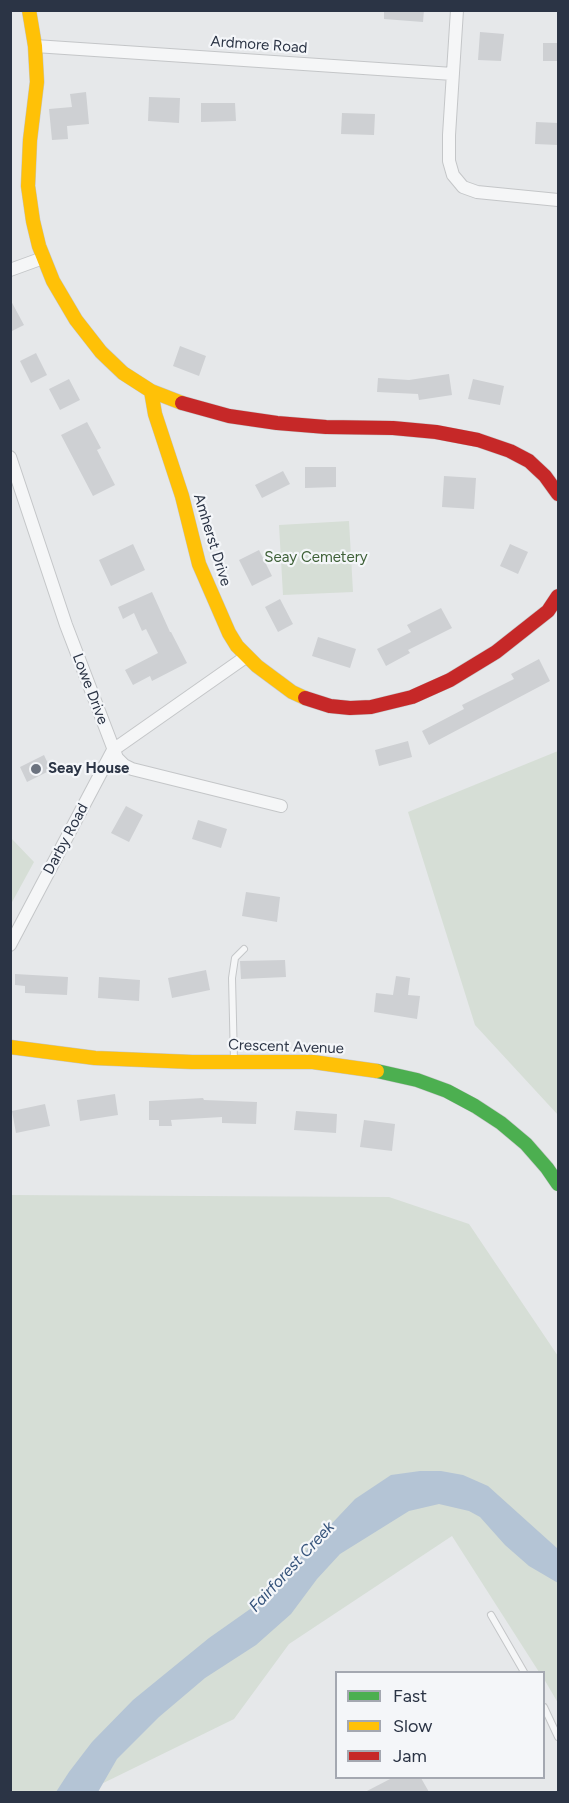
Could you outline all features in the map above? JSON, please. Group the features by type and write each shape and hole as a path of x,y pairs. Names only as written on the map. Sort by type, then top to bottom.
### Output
{"street":[{"path":"29,10 35,46 37,82 30,140 28,186 33,221 43,258 65,304 88,336 123,373 151,391 182,403 229,416 326,427 436,432 478,441 510,451 529,461 546,476 558,494"},
{"path":"457,10 449,161 457,182 477,192 558,200"},
{"name":"Ardmore Road","path":"35,46 453,74"},
{"path":"10,270 43,258"},
{"name":"Amherst Drive","path":"151,391 155,414 182,496 199,564 230,633 237,646 280,684 311,701 350,708 392,703 431,689 473,666 539,619 548,611 558,596"},
{"name":"Lowe Drive","path":"10,457 66,626 117,758 132,769 281,806"},
{"name":"Darby Road","path":"10,945 113,750 247,656"},
{"name":"Crescent Avenue","path":"10,1047 124,1060 277,1061 340,1065 386,1072 447,1091 475,1106 526,1144 558,1184"}],"lane":[{"path":"234,1061 231,978 235,958 244,949"},
{"path":"491,1615 524,1671"},
{"path":"545,1711 558,1737"}],"green space":[{"name":"Seay Cemetery","path":"349,521 353,592 283,595 279,525"},
{"path":"558,751 558,1115 475,1025 408,812"},
{"path":"11,838 34,862 11,904"},
{"path":"11,1195 389,1197 469,1224 558,1356 558,1703 545,1681 545,1671 538,1671 452,1536 289,1644 234,1719 85,1792 11,1792"}],"water":[{"name":"Fairforest Creek","path":"441,1471 463,1475 488,1486 558,1549 558,1583 529,1566 505,1545 480,1517 469,1511 439,1504 409,1511 340,1554 317,1579 291,1614 256,1645 205,1678 159,1717 117,1759 98,1792 56,1792 92,1742 133,1700 209,1638 253,1607 355,1499 391,1475"}],"building":[{"path":"384,10 424,10 423,22 384,19"},
{"path":"480,32 504,34 501,61 478,60"},
{"path":"543,43 558,43 558,61 543,61"},
{"path":"86,92 89,124 67,126 68,139 52,140 49,109 72,107 70,94"},
{"path":"149,97 180,98 179,123 148,121"},
{"path":"201,103 235,103 236,121 201,122"},
{"path":"342,113 375,114 374,135 341,134"},
{"path":"536,122 558,123 558,145 535,144"},
{"path":"10,299 24,325 10,332"},
{"path":"180,346 206,356 199,376 173,366"},
{"path":"36,353 47,375 31,383 20,361"},
{"path":"449,374 452,395 419,400 418,394 377,392 378,378 409,380"},
{"path":"69,379 80,400 60,410 49,389"},
{"path":"473,379 504,386 500,405 468,399"},
{"path":"87,422 101,448 97,450 115,485 93,496 61,435"},
{"path":"305,467 336,467 336,487 305,488"},
{"path":"283,471 290,484 262,498 255,485"},
{"path":"444,476 476,478 474,509 442,507"},
{"path":"133,544 145,570 111,586 99,560"},
{"path":"510,544 528,552 518,574 500,566"},
{"path":"259,550 272,576 252,586 239,560"},
{"path":"152,592 187,663 152,681 150,676 133,685 125,670 158,653 146,629 142,631 134,613 123,619 118,607"},
{"path":"280,599 293,624 278,632 265,607"},
{"path":"441,608 452,628 408,650 410,653 386,666 377,649 411,632 407,625"},
{"path":"318,637 356,649 350,668 312,656"},
{"path":"539,659 550,681 429,745 422,731 464,709 462,705 514,679 511,674"},
{"path":"408,741 412,757 379,766 375,750"},
{"name":"Seay House","path":"44,755 51,770 27,782 20,767"},
{"path":"126,806 143,815 129,842 111,833"},
{"path":"198,820 227,829 221,848 192,839"},
{"path":"246,892 280,897 277,922 242,916"},
{"path":"285,960 286,977 241,979 240,961"},
{"path":"206,970 210,990 172,998 168,978"},
{"path":"15,974 68,977 67,995 25,993 25,986 15,985"},
{"path":"396,976 410,978 408,995 420,996 417,1019 374,1012 376,993 393,995"},
{"path":"99,977 140,980 139,1001 98,998"},
{"path":"115,1094 118,1115 80,1121 77,1100"},
{"path":"203,1098 204,1100 257,1102 256,1124 222,1123 222,1117 171,1120 172,1126 159,1126 159,1120 149,1120 149,1101"},
{"path":"45,1104 50,1126 16,1133 12,1111"},
{"path":"296,1111 337,1114 336,1133 294,1130"},
{"path":"364,1120 395,1124 392,1151 360,1147"},
{"path":"390,1779 422,1779 429,1792 365,1792"}],"traffic: fast":[{"path":"377,1071 417,1080 447,1091 475,1106 501,1123 526,1144 558,1184"}],"traffic: slow":[{"path":"29,10 35,46 37,82 30,140 28,186 39,246 53,281 76,320 101,352 123,373 151,391 182,403"},
{"path":"151,391 155,414 182,496 199,564 229,633 237,646 257,666 292,692 305,698"},
{"path":"10,1047 95,1058 192,1062 313,1062 377,1071"}],"traffic: jam":[{"path":"182,403 229,416 277,423 326,427 393,428 436,432 478,440 510,451 529,461 545,476 558,494"},
{"path":"305,698 330,706 350,708 371,707 412,697 450,680 496,652 548,611 558,596"}],"place":[{"name":"Seay House","path":"36,769"}]}
